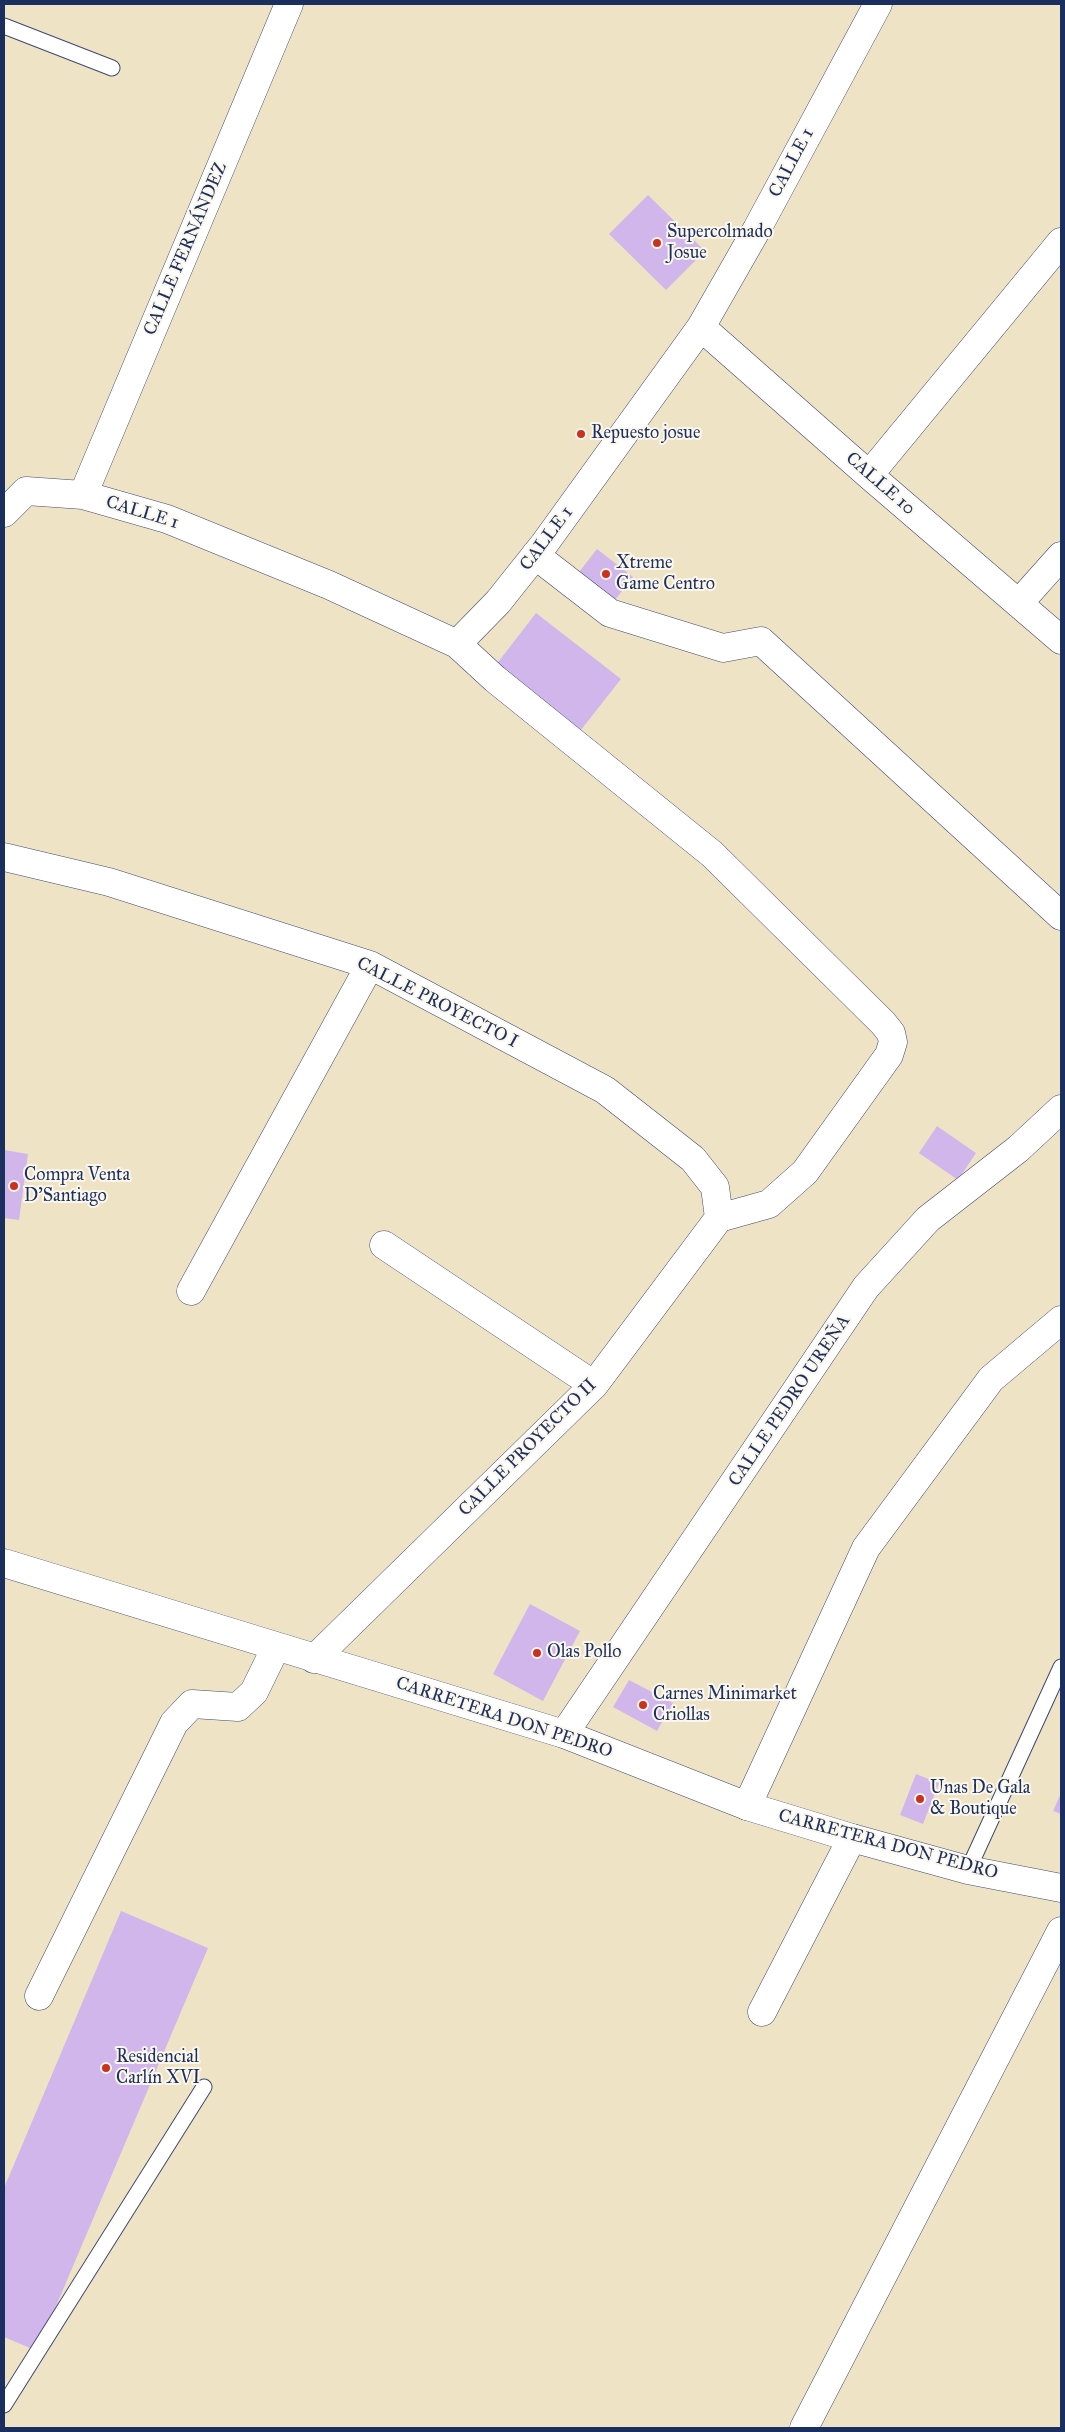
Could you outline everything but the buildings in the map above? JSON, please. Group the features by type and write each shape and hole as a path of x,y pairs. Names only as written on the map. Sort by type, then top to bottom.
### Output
{"street":[{"name":"CALLE FERNÁNDEZ","path":"83,495 289,4"},
{"name":"CALLE 1","path":"4,513 26,491 83,495 167,519 329,585 457,644 498,602 535,555 701,327 757,229 878,4"},
{"path":"869,475 1061,242"},
{"name":"CALLE 10","path":"701,327 1061,640"},
{"path":"535,555 610,613 723,648 761,641 1061,916"},
{"path":"1019,603 1061,556"},
{"path":"457,644 495,680 712,854 891,1033 892,1042 889,1055 805,1172 769,1204 719,1218"},
{"name":"CALLE PROYECTO I","path":"4,857 109,882 370,965 605,1090 693,1158 715,1187 719,1218"},
{"path":"191,1291 370,965"},
{"name":"CALLE PEDRO UREÑA","path":"564,1734 866,1287 928,1219 1018,1149 1061,1109"},
{"name":"CALLE PROYECTO II","path":"314,1659 594,1385 719,1218"},
{"path":"384,1245 594,1385"},
{"path":"747,1806 866,1548 991,1378 1061,1320"},
{"name":"CARRETERA DON PEDRO","path":"4,1563 564,1734 747,1806 852,1838 968,1870 1061,1888"},
{"path":"39,1996 174,1722 192,1704 238,1707 254,1692 276,1647"},
{"path":"762,2012 852,1838"},
{"path":"804,2428 1061,1931"}],"lane":[{"path":"4,26 112,68"},
{"path":"968,1870 1061,1667"},
{"path":"4,2405 204,2087"}],"place":[{"name":"Supercolmado Josue","path":"657,243"},
{"name":"Repuesto josue","path":"581,434"},
{"name":"Xtreme Game Centro","path":"606,574"},
{"name":"Compra Venta D'Santiago","path":"14,1186"},
{"name":"Olas Pollo","path":"537,1653"},
{"name":"Carnes Minimarket Criollas","path":"643,1705"},
{"name":"Unas De Gala & Boutique","path":"920,1799"},
{"name":"Residencial Carlín XVI","path":"106,2068"}]}
